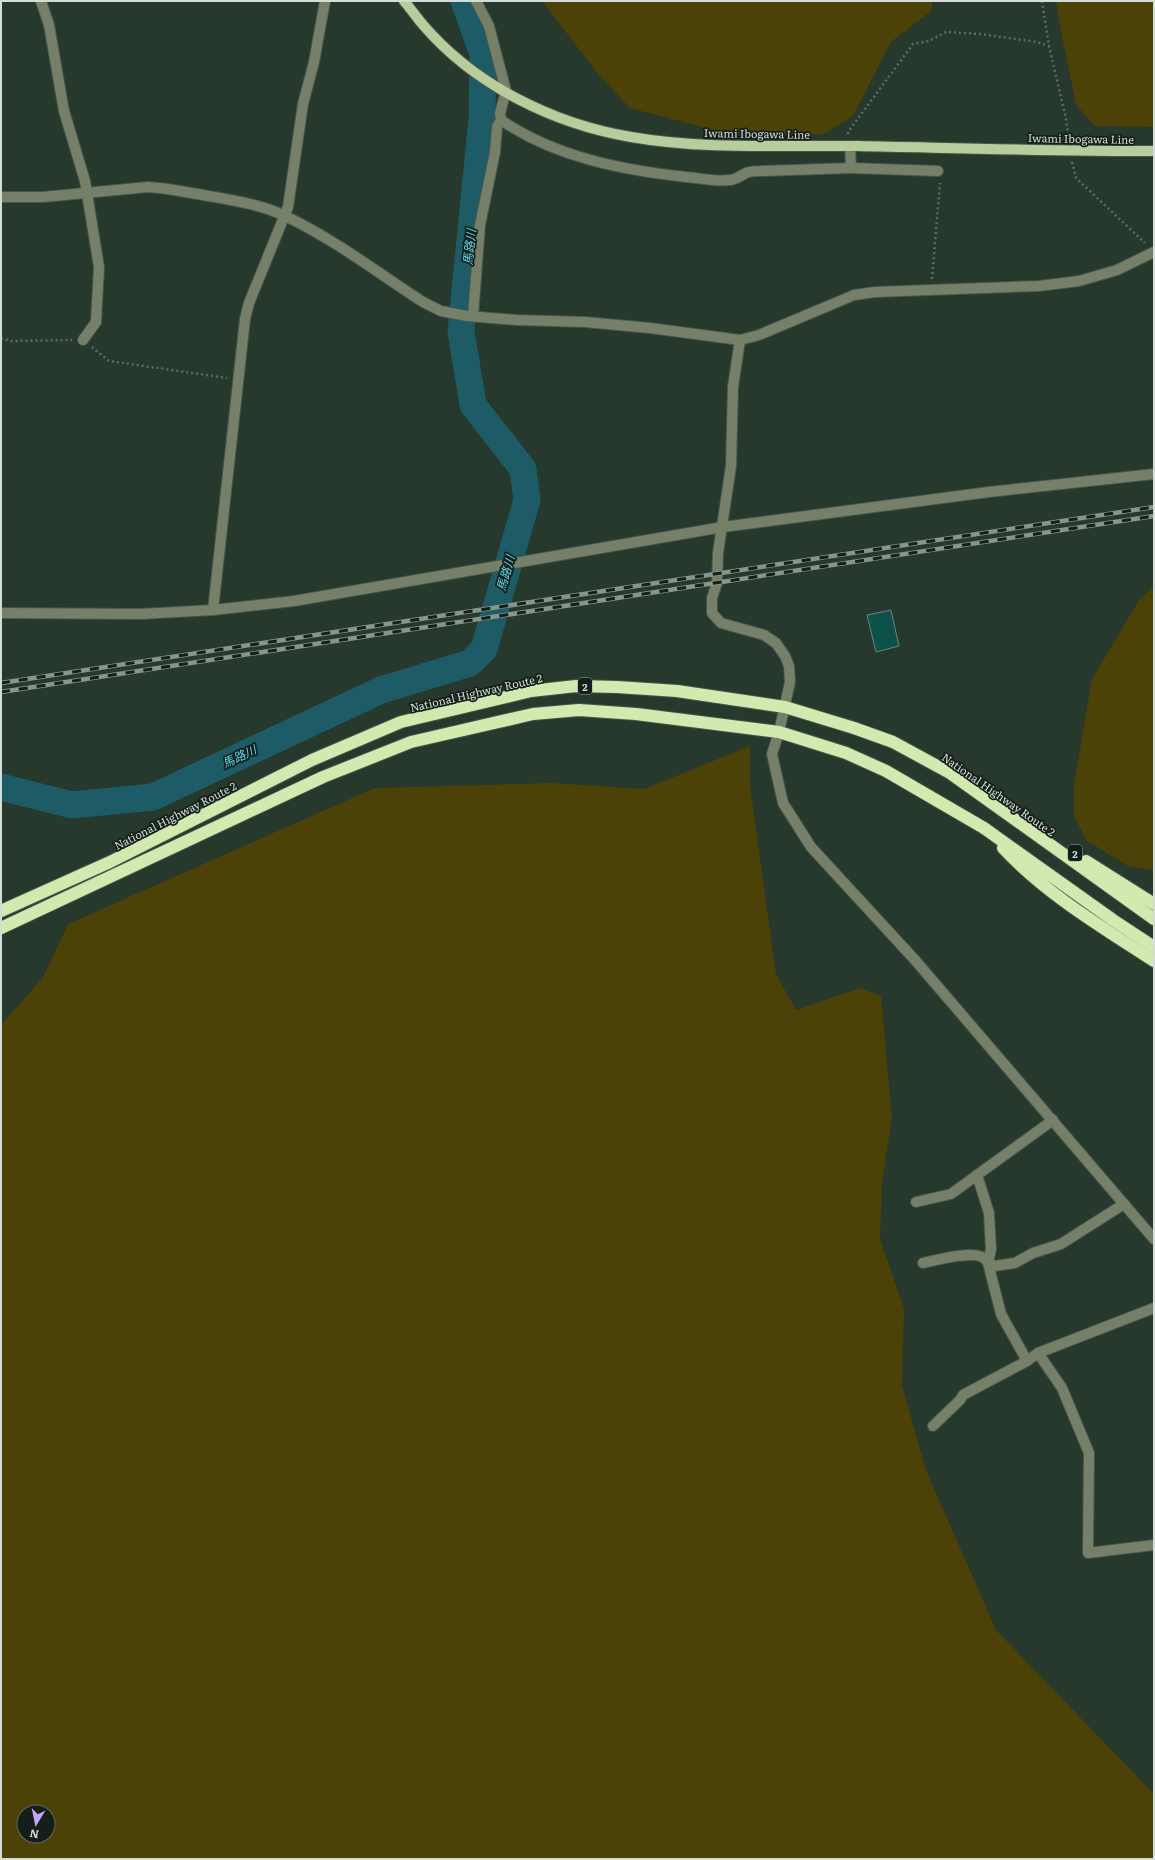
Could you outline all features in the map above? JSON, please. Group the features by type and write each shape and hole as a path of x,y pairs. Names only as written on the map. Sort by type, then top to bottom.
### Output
{"highway":[{"name":"National Highway Route 2","path":"1,911 110,862 312,760 401,722 531,691 576,686 677,690 784,707 854,728 893,742 950,773 1154,919"},
{"name":"2","path":"1,928 323,776 412,742 534,714 579,710 636,714 779,732 846,753 886,771 984,828 1113,920 1154,947"},
{"name":"2","path":"995,806 1023,817 1117,882 1154,904"},
{"path":"984,828 1022,868 1091,920 1154,961"}],"main road":[{"name":"Iwami Ibogawa Line","path":"404,1 423,26 466,66 506,92 558,117 595,130 633,138 717,145 1154,151"}],"street":[{"path":"41,1 49,25 64,112 88,193 99,267 96,322 83,340"},
{"path":"213,610 242,337 249,303 288,207 303,104 314,62 325,1"},
{"path":"470,316 480,225 495,152 497,127 501,120 500,114 506,92 489,26 476,1"},
{"path":"501,120 555,148 585,159 616,166 677,176 729,180 738,178 747,173 761,171 851,168 938,171"},
{"path":"850,146 851,168"},
{"path":"1,197 43,197 161,188 256,205 284,215 312,230 423,302 441,311 470,316 517,320 585,322 650,328 740,340 759,335 854,295 876,292 1039,286 1079,281 1117,270 1154,252"},
{"path":"740,340 733,387 732,466 718,553 717,583 712,598 712,613 721,623 764,635 776,643 785,656 790,682 779,732 772,754 782,803 811,847 915,960 1154,1239"},
{"path":"1,613 140,614 213,610 294,601 482,570 723,527 989,492 1154,474"},
{"path":"916,1202 951,1194 1052,1120"},
{"path":"977,1175 989,1213 991,1249 988,1263 1001,1314 1028,1361"},
{"path":"923,1263 952,1257 975,1256 982,1257 994,1266 1014,1263 1034,1253 1061,1244 1124,1204"},
{"path":"932,1426 960,1400 963,1395 1028,1361 1038,1353 1154,1308"},
{"path":"1038,1353 1062,1388 1089,1453 1088,1553 1154,1545"}],"path":[{"path":"1042,1 1049,46 1066,119 1070,151 1076,178 1154,252"},
{"path":"850,146 848,132 913,44 929,41 946,32 980,34 1037,42 1049,46"},
{"path":"932,290 940,186 938,171"},
{"path":"1,338 11,341 39,339 83,340 109,361 237,379"}],"shaded area":[{"path":"542,1 933,1 931,11 891,42 853,116 822,135 721,132 630,108 598,74"},
{"path":"1056,1 1154,1 1154,127 1095,126 1076,105"},
{"path":"1154,586 1154,871 1128,866 1086,840 1074,816 1074,785 1092,679 1139,600"},
{"path":"750,746 750,786 776,974 796,1010 860,988 881,996 892,1118 882,1182 880,1239 904,1309 902,1385 926,1470 996,1630 1154,1794 1154,1859 1,1859 1,1025 43,977 68,924 375,788 551,783 644,789"}],"building":[{"path":"891,610 899,646 876,652 867,615"}],"waterway":[{"name":"馬路川","path":"1,787 72,805 153,797 381,690 470,663 484,649 527,500 523,469 473,405 461,331 482,118 483,54 464,1"}],"railway":[{"path":"1,683 1154,507"},
{"path":"1,692 1154,516"}]}
